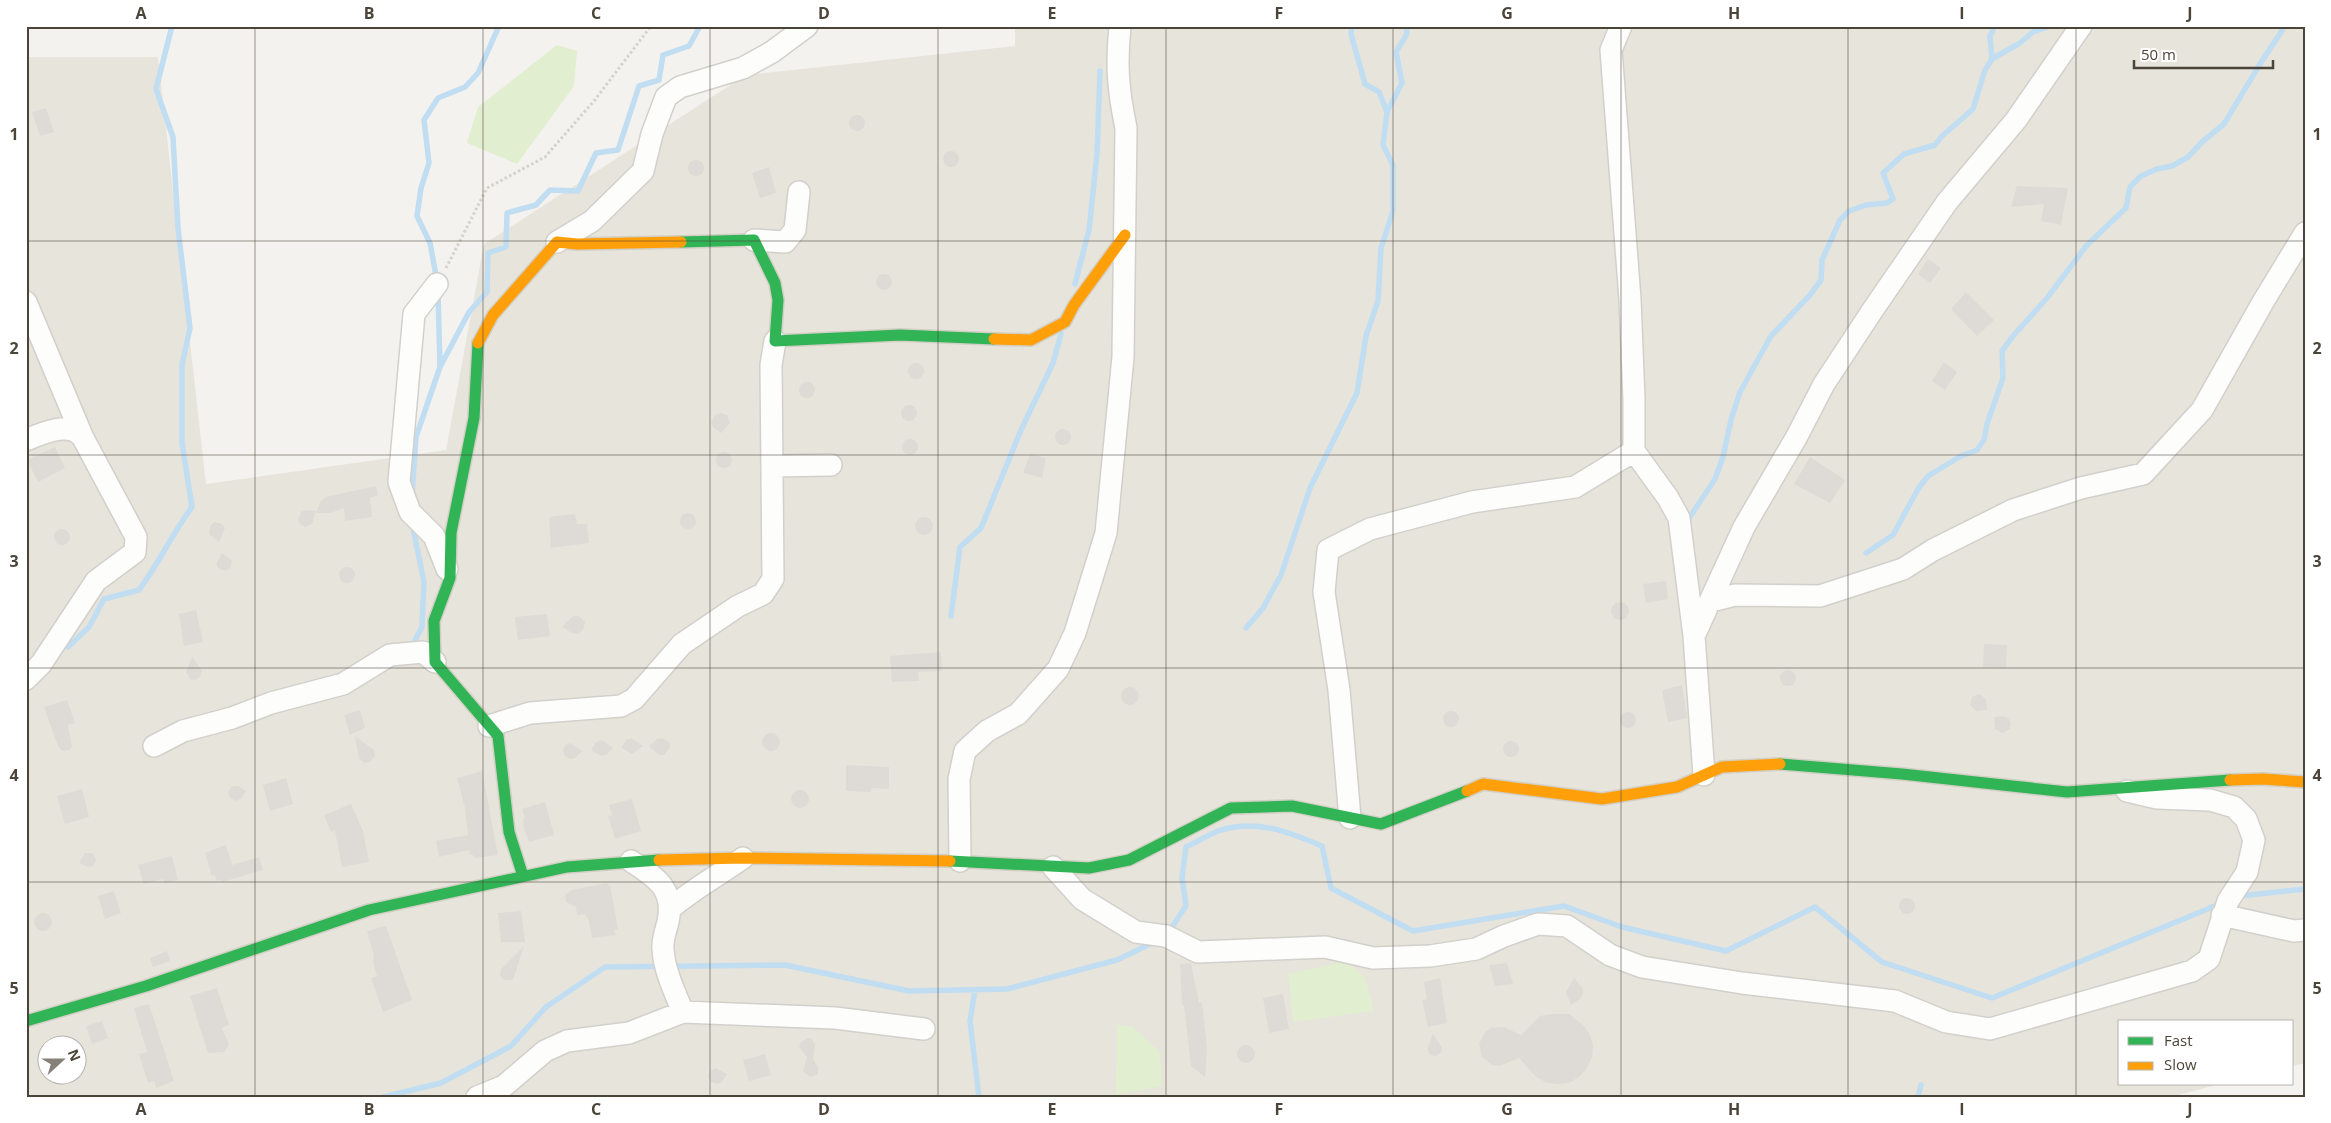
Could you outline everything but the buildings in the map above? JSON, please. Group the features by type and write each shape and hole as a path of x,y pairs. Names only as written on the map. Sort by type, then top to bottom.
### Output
{"street":[{"path":"435,662 434,622 450,578 451,532 474,418 478,342 493,315 557,242 592,222 643,171 652,134 666,97 680,87 743,68 772,52 807,26"},
{"path":"960,861 959,779 965,751 987,731 1018,714 1058,669 1075,633 1106,533 1123,357 1126,128 1119,95 1117,62 1120,26"},
{"path":"1621,26 1611,50 1630,299 1634,451 1668,498 1679,518 1694,636 1704,775"},
{"path":"1694,636 1744,527 1830,376 1948,202 2016,120 2081,26"},
{"path":"557,242 577,244 754,240 785,242 795,230 798,192"},
{"path":"1711,602 1735,595 1820,596 1903,569 1933,550 2013,510 2081,488 2143,474 2202,410 2262,302 2305,234"},
{"path":"775,341 900,335 1031,340 1065,322 1074,305 1125,235"},
{"path":"489,726 530,713 620,706 634,699 682,644 738,606 762,594 773,579 771,366 778,300 775,283 754,240"},
{"path":"437,284 414,314 399,482 410,512 434,536 450,578"},
{"path":"26,302 83,438 136,537 135,552 96,581 41,664 26,679"},
{"path":"26,440 65,428 79,432 83,438"},
{"path":"1350,818 1339,690 1324,592 1328,550 1370,529 1472,502 1575,487 1634,451"},
{"path":"772,466 831,465"},
{"path":"154,746 183,731 232,718 271,703 343,684 390,655 423,652 435,662 498,736 509,832 523,876"},
{"path":"26,1021 146,986 369,910 567,867 631,861 742,858 960,861 1089,868 1129,860 1231,808 1292,806 1381,824 1432,806 1483,784 1602,800 1677,787 1722,767 1780,764 1902,774 2067,792 2195,781 2263,779 2305,782"},
{"path":"1053,867 1082,899 1136,932 1166,936 1198,952 1325,947 1373,958 1430,956 1476,950 1504,936 1538,924 1567,926 1610,955 1642,967 1742,983 1895,1002 1946,1022 1990,1029 2192,971 2209,959 2218,934 2222,915 2231,893 2247,872 2254,840 2246,819 2234,807 2210,800 2157,798 2117,789"},
{"path":"671,908 693,889 722,873 742,858"},
{"path":"631,861 658,878 666,893 671,908 662,948 666,966 684,1012"},
{"path":"2222,915 2294,932 2305,930"},
{"path":"477,1097 504,1086 545,1051 567,1041 629,1033 684,1012 834,1018 924,1030"}],"path":[{"path":"437,284 487,188 546,157 594,101 651,26"}],"shaded area":[{"path":"1015,26 2305,26 2305,1063 2294,1066 2294,1020 2118,1020 2118,1086 2212,1086 2171,1097 26,1097 26,57 158,57 206,484 446,450 484,244 746,75 1015,46"}],"green space":[{"path":"557,45 577,51 574,86 517,164 467,143 478,107"},
{"path":"1347,961 1365,978 1374,1011 1293,1022 1288,974"},
{"path":"1117,1025 1132,1026 1160,1052 1162,1086 1116,1095"}],"waterway":[{"path":"68,647 89,627 104,599 139,590 192,507 182,443 182,365 190,328 178,228 173,137 156,89 172,26"},
{"path":"437,281 430,243 417,216 421,188 429,163 424,120 438,98 465,87 478,73 499,26"},
{"path":"412,495 416,437 440,367 469,312 487,292 488,253 506,247 507,213 536,205 550,190 578,191 596,153 618,150 639,86 659,80 663,55 689,46 700,26"},
{"path":"1246,628 1263,608 1281,575 1310,488 1357,393 1366,336 1378,301 1381,248 1393,211 1393,165 1383,145 1387,112 1379,92 1365,84 1351,34 1352,26"},
{"path":"1387,112 1402,83 1396,52 1407,34 1406,26"},
{"path":"1688,520 1715,479 1723,457 1731,420 1740,392 1771,336 1810,295 1821,280 1822,260 1840,220 1849,211 1866,205 1887,203 1893,199 1883,173 1904,154 1935,145 1941,137 1973,109 1985,70 1992,59 1990,36 1993,26"},
{"path":"1992,59 2020,43 2033,32 2050,26"},
{"path":"1866,553 1893,535 1918,489 1928,476 1961,456 1977,450 1984,440 1987,424 2003,378 2002,351 2047,298 2087,245 2126,208 2130,187 2141,176 2157,169 2172,166 2188,157 2202,142 2224,124 2285,26"},
{"path":"1075,284 1089,230 1097,154 1100,71"},
{"path":"438,293 440,366"},
{"path":"951,616 960,547 981,528 1021,430 1053,363 1061,334"},
{"path":"411,648 422,627 424,582 412,523"},
{"path":"1168,933 1186,906 1182,878 1186,847 1221,830 1247,826 1285,832 1322,846 1331,888 1413,931 1564,906 1622,927 1726,951 1815,907 1882,962 1992,998 2222,903"},
{"path":"2240,896 2305,889"},
{"path":"383,1097 441,1083 511,1046 546,1007 605,967 785,965 909,991 1007,989 1117,960 1154,942"},
{"path":"975,990 970,1021 979,1097"},
{"path":"1918,1097 1921,1085"}],"traffic: fast":[{"path":"681,242 754,240 775,283 778,300 775,341 900,335 994,339"},
{"path":"478,343 474,418 451,533 450,578 434,621 435,662 498,736 509,832 523,876"},
{"path":"1780,764 1902,774 2067,792 2230,780"},
{"path":"950,861 1089,868 1129,860 1231,808 1292,806 1381,824 1467,791"},
{"path":"26,1021 146,986 369,910 567,867 659,860"}],"traffic: slow":[{"path":"994,339 1031,340 1065,322 1074,305 1125,235"},
{"path":"478,343 493,315 557,242 577,244 681,242"},
{"path":"1467,791 1483,784 1602,799 1677,787 1722,767 1780,764"},
{"path":"2230,780 2263,779 2305,782"},
{"path":"659,860 743,858 950,861"}]}
